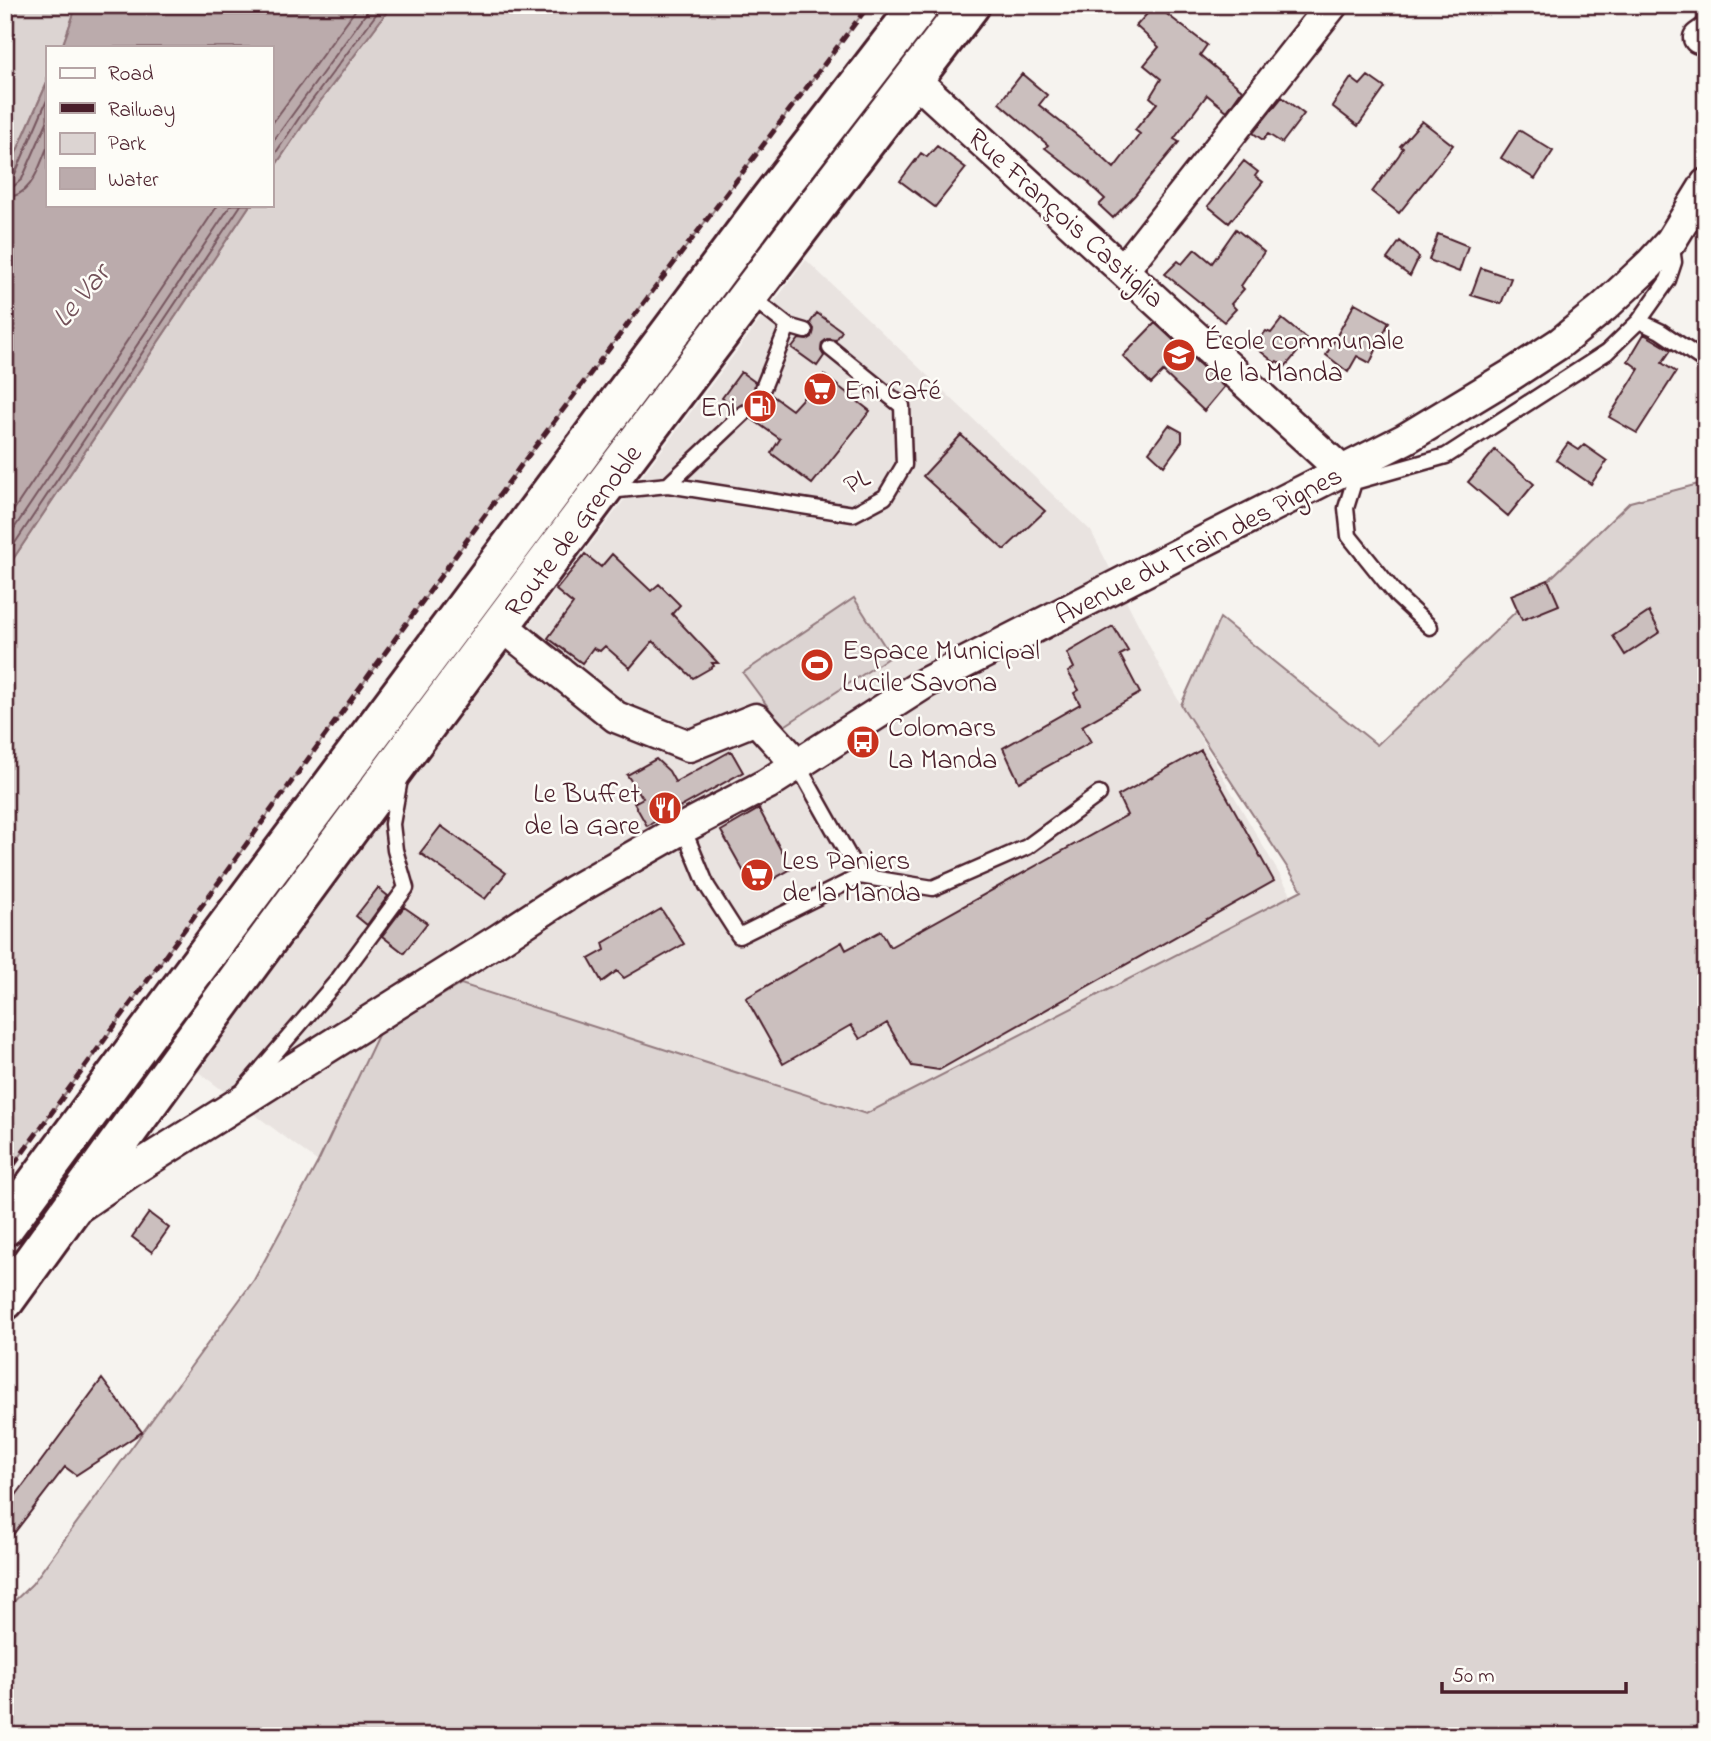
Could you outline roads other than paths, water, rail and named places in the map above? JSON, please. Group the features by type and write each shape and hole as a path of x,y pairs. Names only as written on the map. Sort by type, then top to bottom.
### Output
{"main road":[{"name":"Route de Grenoble","path":"5,1226 765,206 920,5"},
{"name":"Route de Grenoble","path":"5,1300 179,1058 501,625 748,294 971,5"}],"street":[{"path":"1124,269 1332,5"},
{"name":"Rue François Castiglia","path":"914,79 1348,476"},
{"name":"Avenue du Train des Pignes","path":"65,1216 131,1171 573,891 767,784 925,683 1348,476 1511,375 1560,343 1604,307 1671,242 1706,184"},
{"path":"501,625 616,717 689,746 756,719 797,764"}],"lane":[{"path":"1430,627 1398,597 1349,536 1346,508 1348,476 1446,456 1607,352 1639,321 1668,280 1674,262 1671,242"},
{"path":"748,294 788,326 805,331"},
{"path":"1639,321 1660,331 1706,362"},
{"path":"763,388 788,326"},
{"name":"PL","path":"601,492 668,485 853,514 885,497 904,465 902,407 830,348"},
{"path":"668,485 744,413"},
{"path":"223,1113 337,981 405,888 392,824 405,755"},
{"path":"797,764 860,876"},
{"path":"683,828 707,886 739,936 860,876 933,888 1027,847 1099,794"}],"water":[{"path":"77,5 392,5 273,169 273,46 62,46"},
{"name":"Le Var","path":"46,85 46,206 249,206 5,571 5,178"}],"railway":[{"path":"5,1177 522,464 869,5"}],"place":[{"name":"École communale de la Manda","path":"1179,355"},
{"name":"Eni Café","path":"820,389"},
{"name":"Eni","path":"760,406"},
{"name":"Espace Municipal Lucile Savona","path":"817,665"},
{"name":"Colomars La Manda","path":"863,742"},
{"name":"Le Buffet de la Gare","path":"665,808"},
{"name":"Les Paniers de la Manda","path":"757,875"}]}
